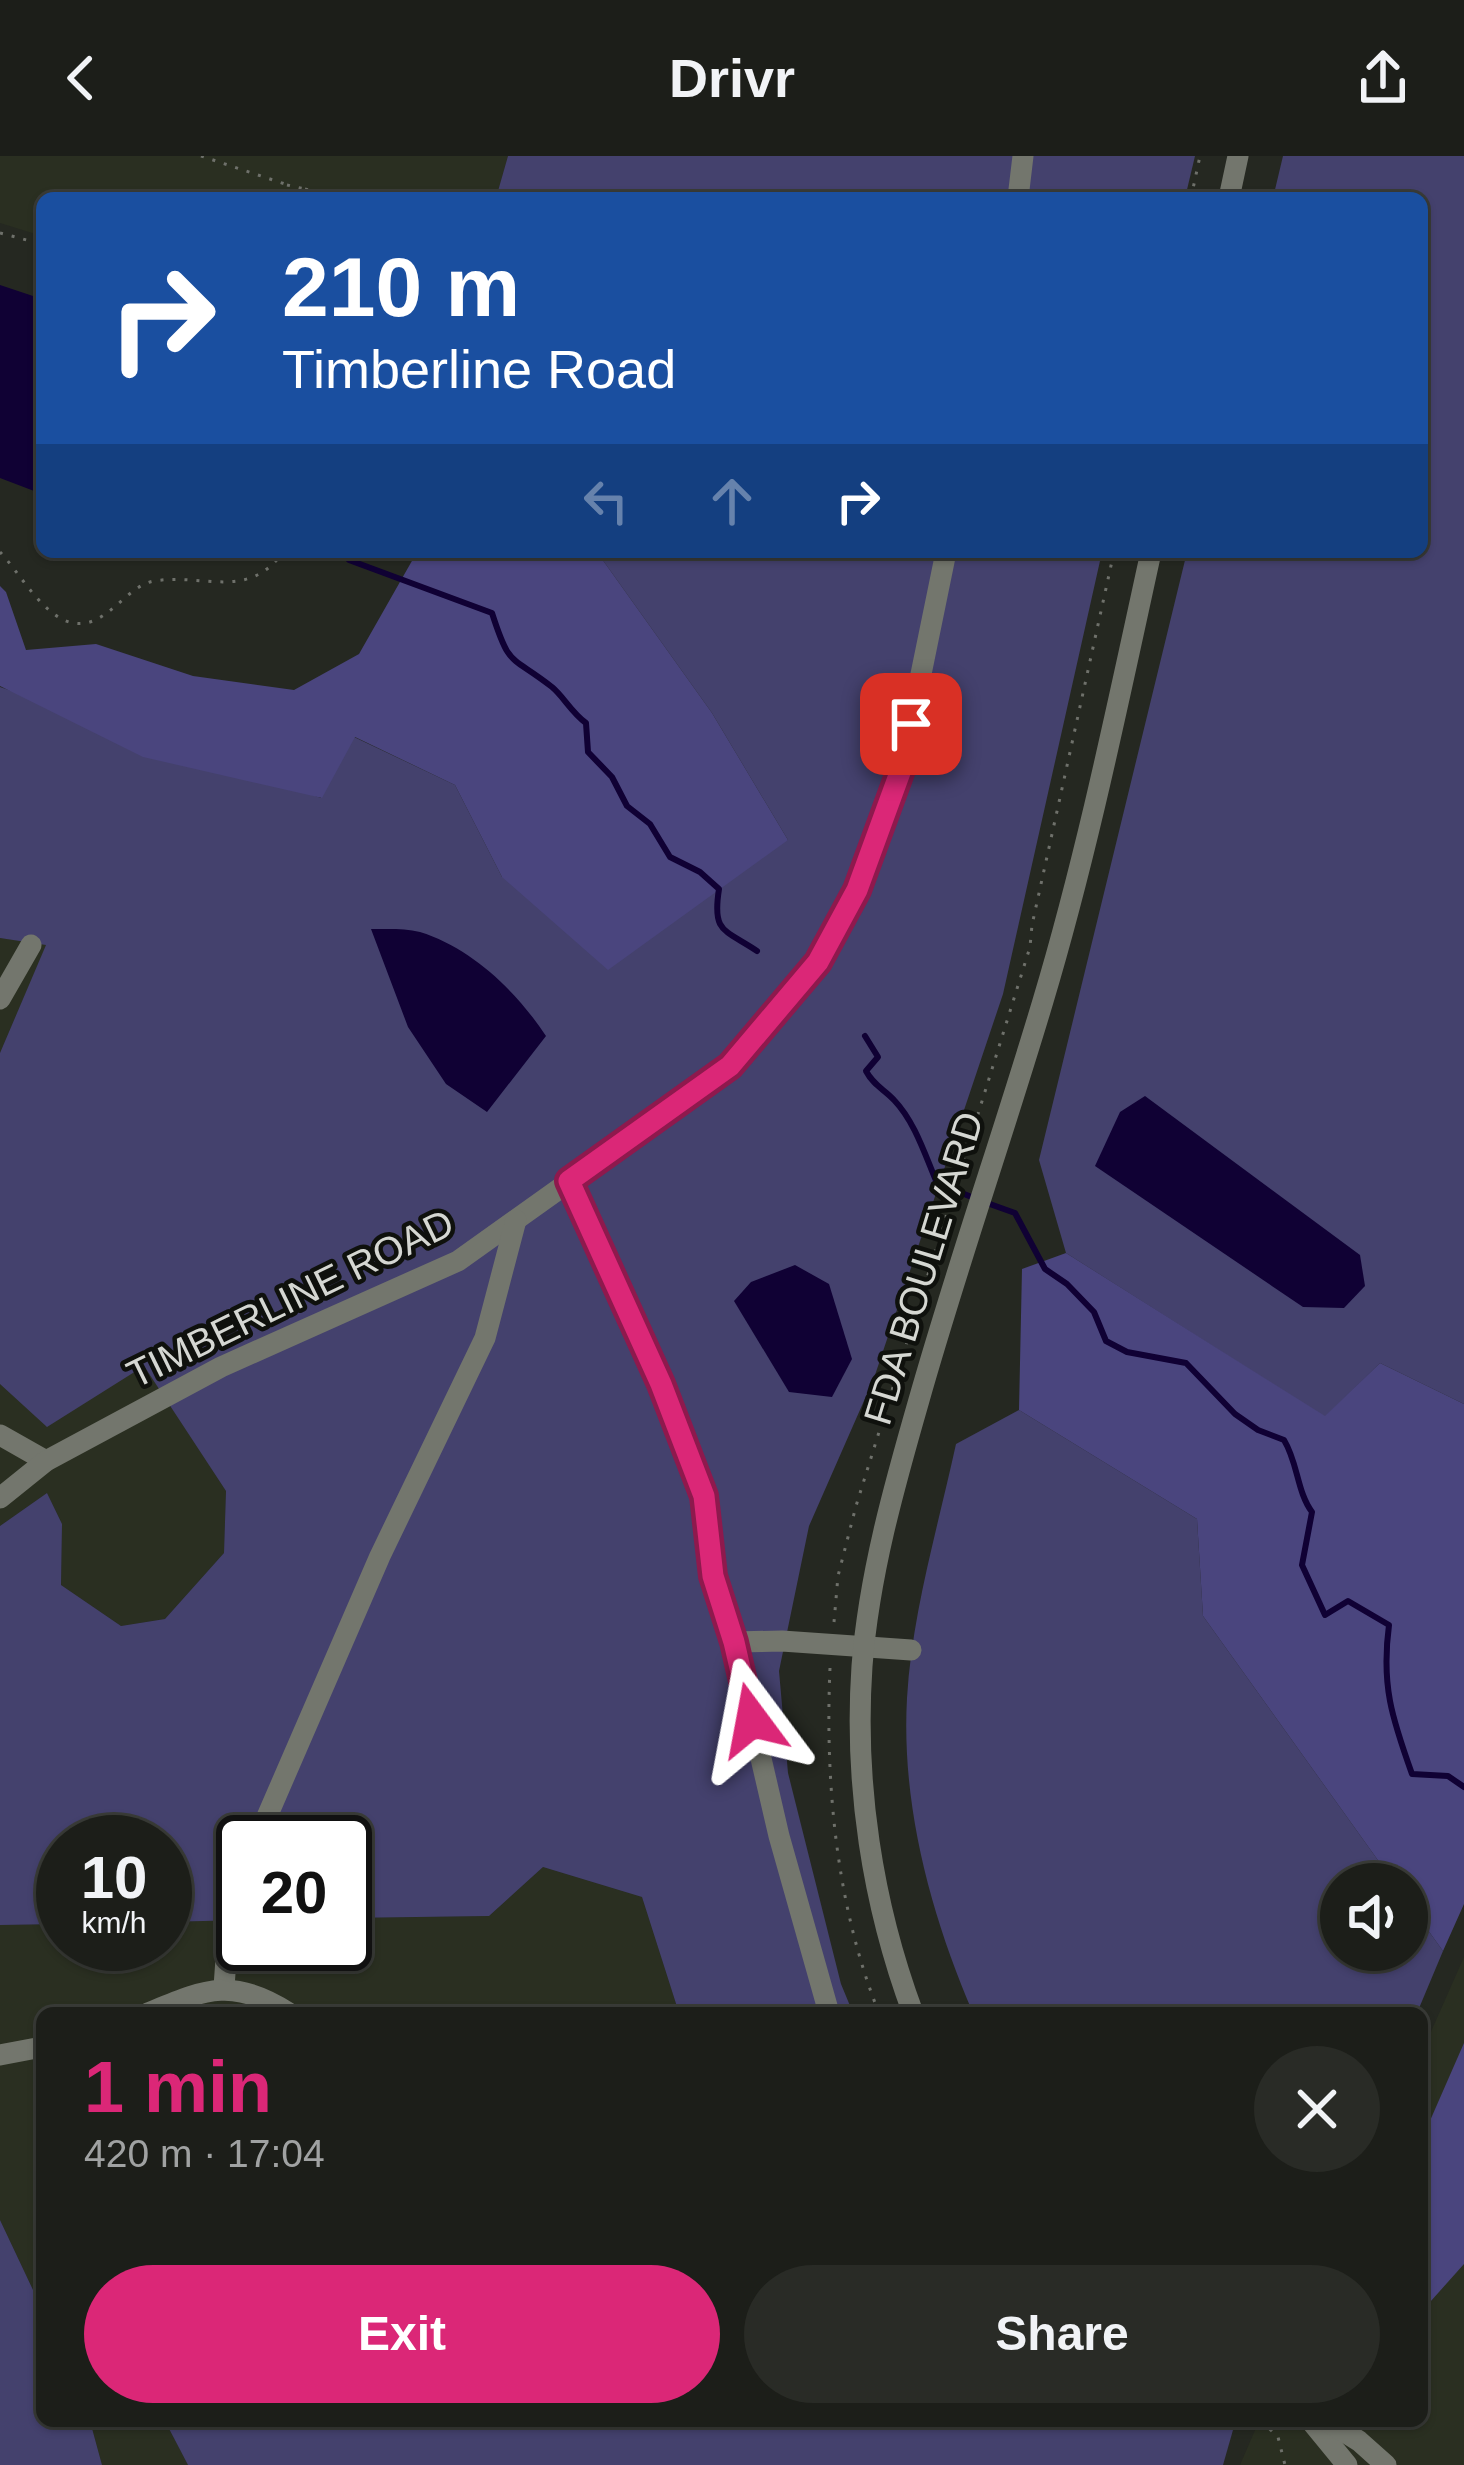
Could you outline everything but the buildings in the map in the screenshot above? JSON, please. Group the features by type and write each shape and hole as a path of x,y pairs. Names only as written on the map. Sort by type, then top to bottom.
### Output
{"street":[{"path":"1019,192 1023,156"},
{"path":"1230,192 1238,156"},
{"name":"TIMBERLINE ROAD","path":"0,1498 46,1461 221,1367 458,1261 730,1066 818,962 857,890 902,767 945,558"},
{"name":"FDA BOULEVARD","path":"911,2007 880,1903 865,1806 861,1728 872,1588 896,1480 946,1305 1082,869 1150,558"},
{"path":"0,999 31,945"},
{"path":"569,1181 661,1384 704,1496 713,1576 827,2007"},
{"path":"268,1815 380,1556 485,1338 516,1220"},
{"path":"0,1435 46,1461"},
{"path":"734,1642 911,1651"},
{"path":"224,1988 225,1971"},
{"path":"162,2007 198,1992 224,1988 273,2007"},
{"path":"0,2055 36,2048"},
{"path":"1316,2427 1347,2465"},
{"path":"1337,2427 1386,2465"}],"path":[{"path":"201,156 318,192"},
{"path":"1192,192 1200,156"},
{"path":"285,184 285,192"},
{"path":"0,232 36,242"},
{"path":"0,552 57,616 82,622 101,616 154,581 256,578 278,558"},
{"path":"869,1471 1030,947 1113,558"},
{"path":"1267,2427 1277,2437 1285,2465"}],"shaded area":[{"path":"0,156 508,156 498,192 36,192 36,234 0,223"},
{"path":"508,156 1195,156 1186,192 498,192"},
{"path":"1283,156 1464,156 1464,1404 1380,1363 1325,1417 1066,1253 1039,1160 1186,558 1428,558 1428,192 1274,192"},
{"path":"0,285 36,297 36,492 0,478"},
{"path":"414,558 601,558 712,713 788,840 608,970 502,877 455,785 355,737 322,798 143,757 0,686 0,586 26,650 96,644 193,676 294,690 359,654"},
{"path":"601,558 1101,558 1003,994 874,1378 809,1526 779,1671 788,1773 851,2007 677,2007 642,1897 543,1867 489,1916 372,1918 372,1815 216,1815 216,1921 192,1921 192,1815 36,1815 36,1924 0,1925 0,1526 47,1493 62,1524 61,1585 121,1626 165,1619 224,1553 226,1491 144,1366 47,1427 0,1384 0,1053 46,945 0,938 0,687 321,798 354,737 455,785 502,877 788,840 712,713"},
{"path":"371,929 420,932 458,949 507,988 546,1036 487,1112 446,1084 408,1027"},
{"path":"0,938 47,944 0,1053"},
{"path":"1145,1096 1360,1255 1365,1286 1344,1308 1303,1307 1095,1166 1120,1112"},
{"path":"1066,1253 1325,1416 1380,1363 1464,1404 1464,1904 1443,1951 1428,1930 1428,1863 1380,1863 1203,1616 1197,1519 1019,1410 1022,1269"},
{"path":"795,1265 829,1284 852,1359 832,1397 789,1392 734,1301 751,1282"},
{"path":"144,1365 226,1491 224,1553 165,1619 121,1626 61,1585 62,1524 47,1493 0,1526 0,1384 47,1426"},
{"path":"1019,1410 1197,1519 1203,1616 1380,1863 1320,1863 1320,1971 1428,1971 1428,1930 1443,1951 1420,2007 971,2007 932,1899 914,1819 907,1698 920,1602 956,1444"},
{"path":"543,1867 642,1897 677,2007 36,2007 36,2296 0,2220 0,1925 36,1924 36,1971 192,1971 192,1921 216,1921 216,1971 372,1971 372,1918 489,1916"},
{"path":"1464,1957 1464,2465 1240,2465 1256,2427 1428,2427 1428,2038"},
{"path":"1464,2043 1464,2264 1428,2304 1428,2125"},
{"path":"0,2220 36,2296 36,2427 92,2427 102,2465 0,2465"},
{"path":"92,2427 168,2427 188,2465 102,2465"},
{"path":"168,2427 1234,2427 1223,2465 188,2465"}],"waterway":[{"path":"349,560 492,613 513,659 552,687 586,723 588,752 612,777 627,806 650,824 670,857 700,872 719,889 719,922 757,951"},
{"path":"865,1036 878,1057 866,1071 908,1118 937,1183 974,1198"},
{"path":"987,1203 1015,1213 1045,1269 1094,1312 1106,1341 1127,1352 1186,1363 1235,1414 1284,1440 1312,1512 1302,1565 1325,1615 1348,1601 1389,1625 1390,1701 1412,1774 1448,1776 1464,1787"}],"route":[{"path":"752,1720 713,1576 704,1496 661,1384 569,1181 730,1066 818,962 857,890 902,767 911,724"}]}
